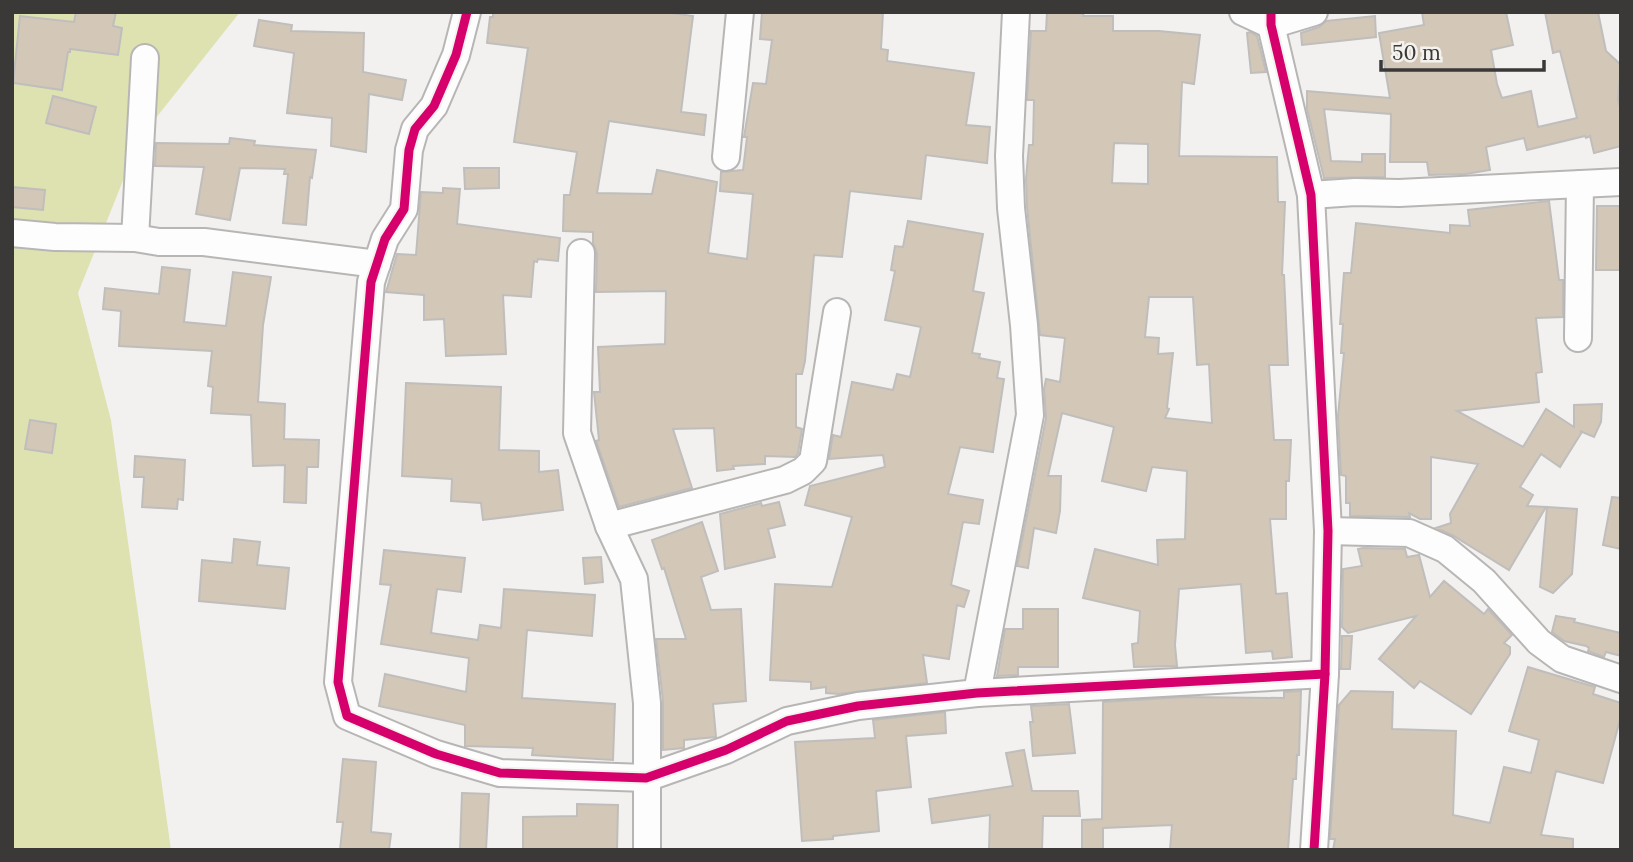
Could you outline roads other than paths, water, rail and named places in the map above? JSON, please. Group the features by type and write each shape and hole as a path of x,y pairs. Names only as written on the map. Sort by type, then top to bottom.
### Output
{"street":[{"path":"467,12 456,55 440,93 434,106 415,129 409,150 404,209 385,239 371,282 338,682 347,716 436,754 500,773 646,778 726,750 787,722 858,706 977,693 1325,674"},
{"path":"726,157 740,12"},
{"path":"977,693 1030,415 1024,325 1010,208 1009,156 1016,12"},
{"path":"1243,12 1271,19 1314,12"},
{"path":"1271,19 1311,195 1328,531 1325,674 1314,850"},
{"path":"135,238 145,58"},
{"path":"1311,195 1621,183"},
{"path":"1578,338 1580,184"},
{"path":"12,233 230,245 377,264"},
{"path":"581,253 577,433 609,526 634,579 647,704 647,850"},
{"path":"609,526 785,480 803,471 813,461 837,312"},
{"path":"1328,531 1409,533 1445,550 1485,581 1539,642 1562,659 1621,679"}]}
